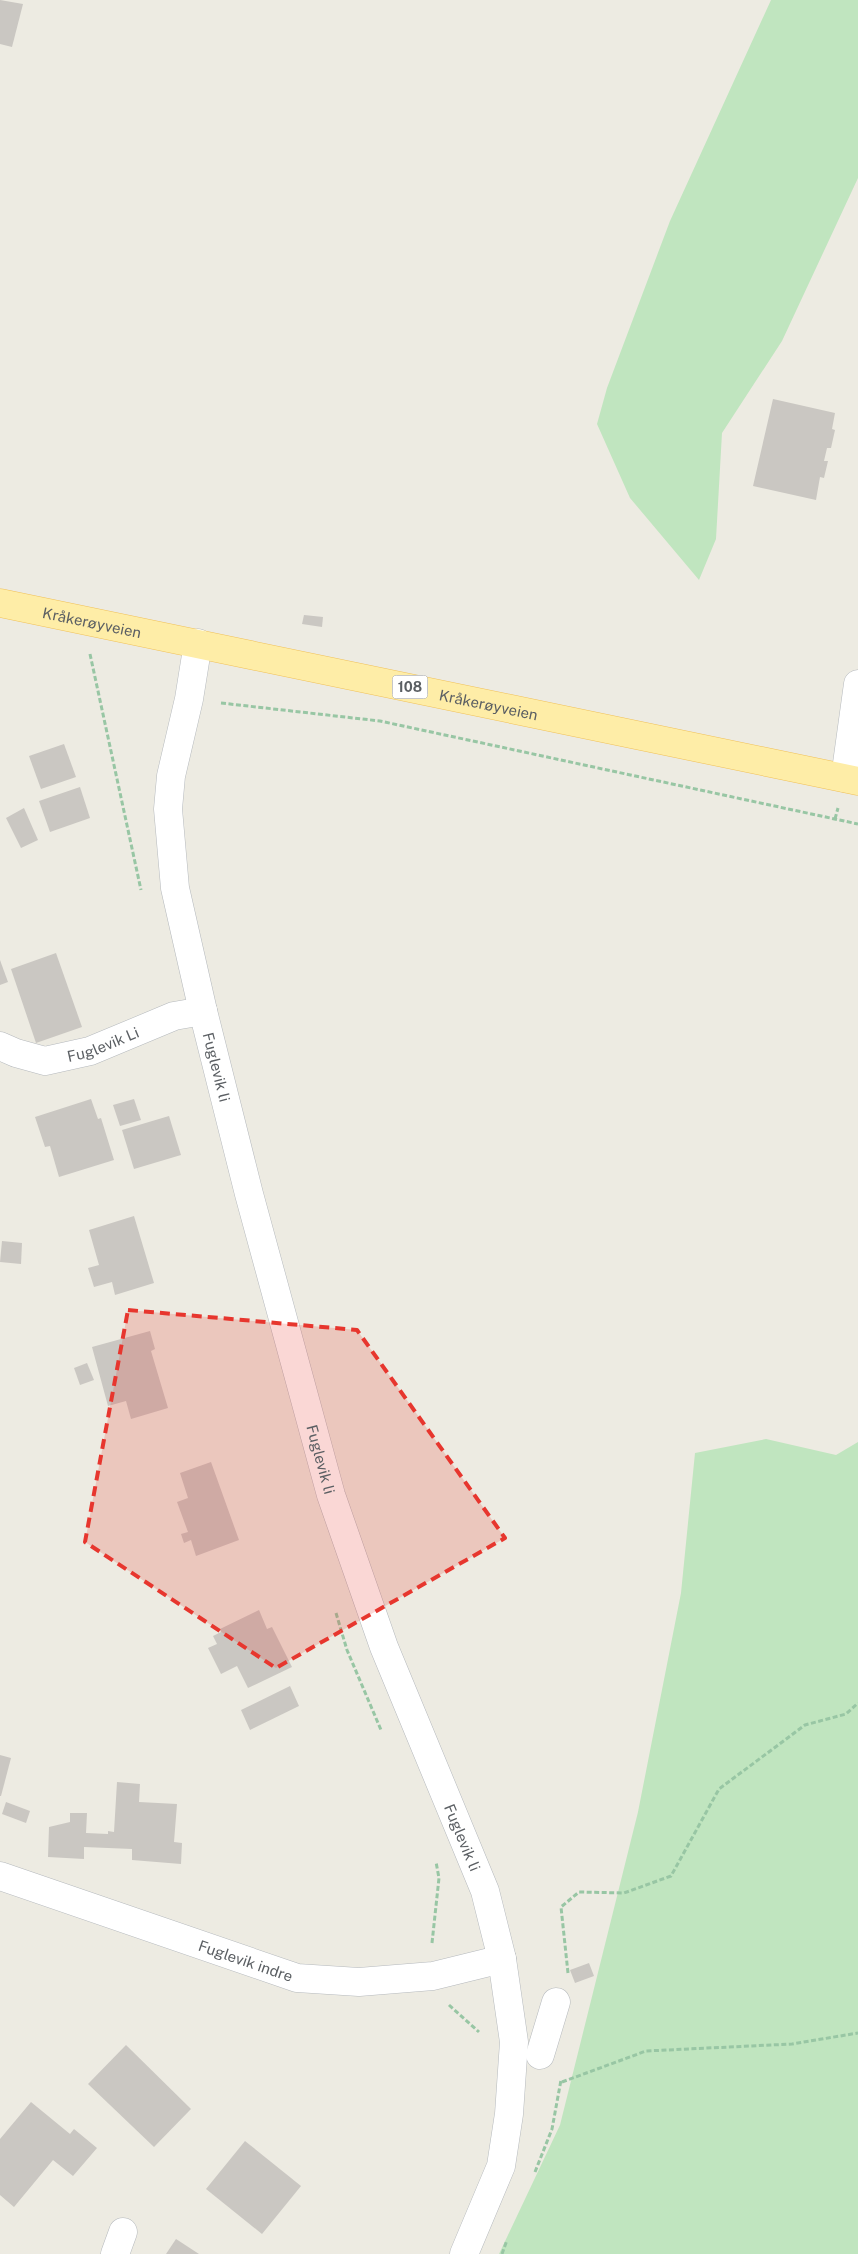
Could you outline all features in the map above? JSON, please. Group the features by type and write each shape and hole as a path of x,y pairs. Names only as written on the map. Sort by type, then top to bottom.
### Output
{"main road":[{"name":"Kråkerøyveien","path":"0,603 851,780"}],"street":[{"name":"Fuglevik li","path":"198,644 171,776 168,808 175,888 203,1011 248,1194 331,1496 384,1647 485,1891 502,1959 514,2042 510,2114 501,2166 464,2254"},
{"path":"851,780 858,684"},
{"name":"Fuglevik Li","path":"0,1046 16,1053 45,1061 90,1051 174,1016 203,1011"},
{"name":"Fuglevik indre","path":"0,1876 296,1978 358,1982 433,1976 502,1959"},
{"path":"540,2054 556,2002"}],"path":[{"path":"188,699 380,721 858,824"},
{"path":"556,2002 569,1975 561,1907 579,1892 624,1893 670,1876 719,1789 805,1724 846,1714 858,1703"},
{"path":"443,2001 477,2029 481,2036"},
{"path":"562,2082 646,2051 792,2044 858,2034"}],"highlighted area":[{"path":"128,1310 357,1330 505,1538 276,1668 85,1542"}],"green space":[{"path":"771,0 858,0 858,178 782,341 722,433 716,539 699,580 630,498 597,424 607,388 670,221"},
{"path":"766,1439 836,1455 858,1442 858,2254 499,2254 560,2125 638,1812 681,1593 695,1453"}],"building":[{"path":"0,0 23,4 12,47 0,44"},
{"path":"773,399 835,413 832,429 835,430 831,448 827,448 824,461 828,461 824,478 820,477 816,500 753,486"},
{"path":"304,615 323,617 322,627 302,624"},
{"path":"64,744 76,777 41,789 29,756"},
{"path":"80,787 90,818 50,832 39,801"},
{"path":"24,808 38,840 21,848 6,818"},
{"path":"56,953 82,1027 36,1043 11,969"},
{"path":"0,960 8,982 0,985"},
{"path":"91,1099 98,1119 101,1118 114,1160 59,1177 50,1146 45,1147 35,1117"},
{"path":"134,1099 141,1120 120,1126 113,1105"},
{"path":"169,1116 181,1155 134,1169 122,1130"},
{"path":"134,1216 154,1283 115,1295 112,1282 94,1287 88,1268 99,1265 89,1230"},
{"path":"2,1241 22,1243 21,1264 0,1262"},
{"path":"150,1331 155,1349 151,1351 168,1408 131,1419 126,1401 108,1406 92,1347"},
{"path":"87,1363 94,1380 80,1385 74,1368"},
{"path":"211,1462 239,1540 196,1556 191,1540 184,1543 181,1534 188,1532 177,1502 188,1498 180,1473"},
{"path":"259,1610 267,1629 272,1627 292,1667 248,1688 237,1666 221,1674 208,1648 217,1644 213,1636 221,1632 220,1629"},
{"path":"290,1686 299,1706 250,1730 241,1710"},
{"path":"0,1755 11,1758 1,1796 0,1796"},
{"path":"117,1782 140,1784 139,1802 177,1804 174,1842 182,1843 181,1864 132,1860 132,1849 84,1847 84,1859 48,1857 49,1827 70,1822 70,1813 87,1813 86,1833 108,1834 108,1831 114,1832"},
{"path":"6,1802 30,1811 26,1823 2,1814"},
{"path":"589,1963 594,1976 575,1983 570,1970"},
{"path":"126,2045 191,2109 154,2147 88,2084"},
{"path":"31,2102 70,2134 74,2129 97,2148 73,2176 53,2160 14,2207 0,2195 0,2139"},
{"path":"245,2141 301,2186 262,2234 206,2189"},
{"path":"176,2239 199,2254 166,2254"}]}
